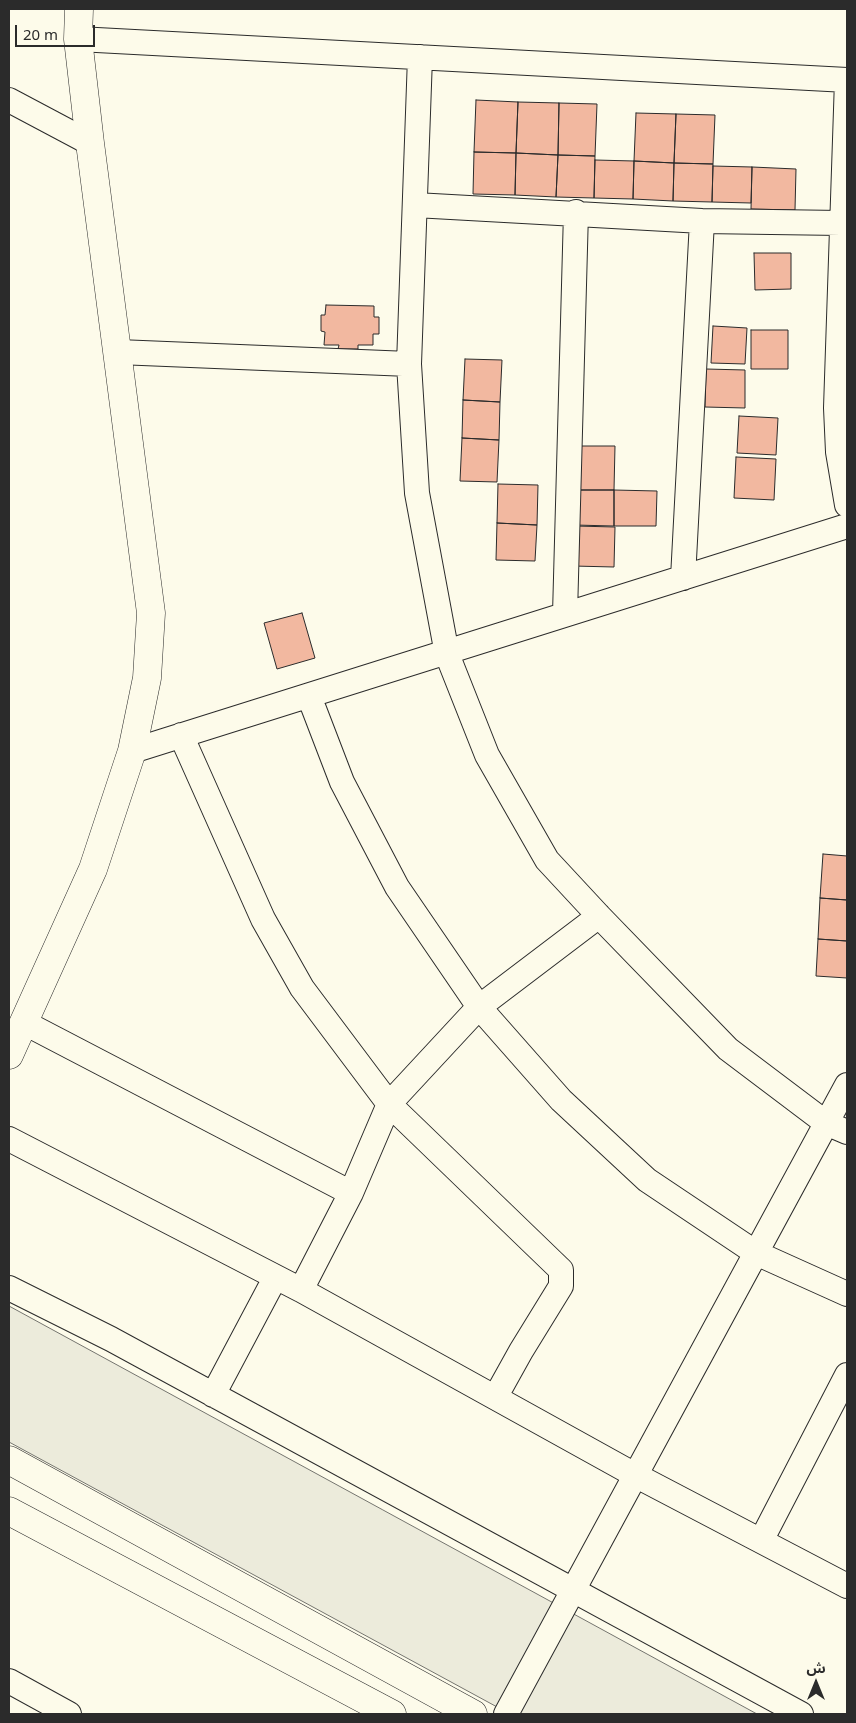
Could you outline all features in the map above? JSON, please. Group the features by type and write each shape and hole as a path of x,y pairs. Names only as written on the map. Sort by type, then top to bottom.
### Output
{"street":[{"path":"9,1055 93,869 132,751 147,678 151,613 90,143 78,39 78,9"},
{"path":"78,39 847,80 840,223 836,408 838,452 847,506"},
{"path":"420,58 409,364 417,492 447,654 491,764 547,860 728,1049 837,1127"},
{"path":"9,100 90,143"},
{"path":"415,205 576,212 702,221 840,223"},
{"path":"565,614 576,212"},
{"path":"683,578 702,221"},
{"path":"118,352 409,364"},
{"path":"132,751 447,654 565,614 847,526"},
{"path":"309,696 342,782 397,888 479,1007 561,1100 647,1180 756,1253 847,1294"},
{"path":"181,735 263,919 302,988 389,1104 561,1270 561,1286 496,1396"},
{"path":"301,1290 352,1193 389,1104 479,1007 599,916"},
{"path":"24,1022 352,1193"},
{"path":"506,1714 756,1253 837,1127 847,1085"},
{"path":"9,1140 301,1290 636,1475 762,1539 847,1586"},
{"path":"213,1395 275,1278"},
{"path":"9,1288 112,1339 432,1512 572,1592 801,1714"},
{"path":"762,1539 847,1375"},
{"path":"9,1460 470,1714"},
{"path":"9,1511 392,1714"},
{"path":"9,1682 69,1714"}],"shaded area":[{"path":"9,1306 757,1714 510,1714 9,1442"}],"building":[{"path":"476,100 518,102 516,153 474,152"},
{"path":"518,102 559,103 558,155 516,153"},
{"path":"559,103 597,104 595,156 558,155"},
{"path":"636,113 676,114 674,163 634,161"},
{"path":"676,114 715,115 713,164 674,163"},
{"path":"474,152 516,153 515,195 473,194"},
{"path":"516,153 558,155 556,197 515,195"},
{"path":"558,155 595,156 594,198 556,197"},
{"path":"595,160 634,161 633,199 594,198"},
{"path":"634,161 674,163 673,201 633,199"},
{"path":"674,163 713,164 712,202 673,201"},
{"path":"713,166 752,167 751,203 712,202"},
{"path":"752,167 796,169 795,210 751,209"},
{"path":"754,253 791,253 791,289 755,290"},
{"path":"326,305 374,306 374,317 379,317 379,334 373,334 373,345 358,345 358,349 338,349 339,345 324,345 325,332 321,331 321,315 325,315"},
{"path":"713,326 747,328 745,364 711,363"},
{"path":"751,330 788,330 788,369 751,369"},
{"path":"465,359 502,360 500,402 463,400"},
{"path":"706,369 745,370 745,408 705,407"},
{"path":"463,400 500,402 499,440 462,438"},
{"path":"739,416 778,418 776,455 737,453"},
{"path":"462,438 499,440 497,482 460,481"},
{"path":"575,446 615,446 614,490 575,490"},
{"path":"736,457 776,459 774,500 734,498"},
{"path":"498,484 538,485 537,525 497,523"},
{"path":"575,490 614,490 614,526 574,525"},
{"path":"614,490 657,491 656,526 614,526"},
{"path":"497,523 537,525 535,561 496,560"},
{"path":"575,526 615,527 614,567 573,566"},
{"path":"302,613 315,658 277,669 264,623"},
{"path":"823,854 847,856 847,900 820,898"},
{"path":"820,898 847,900 847,941 818,939"},
{"path":"818,939 847,941 847,978 816,976"}]}
